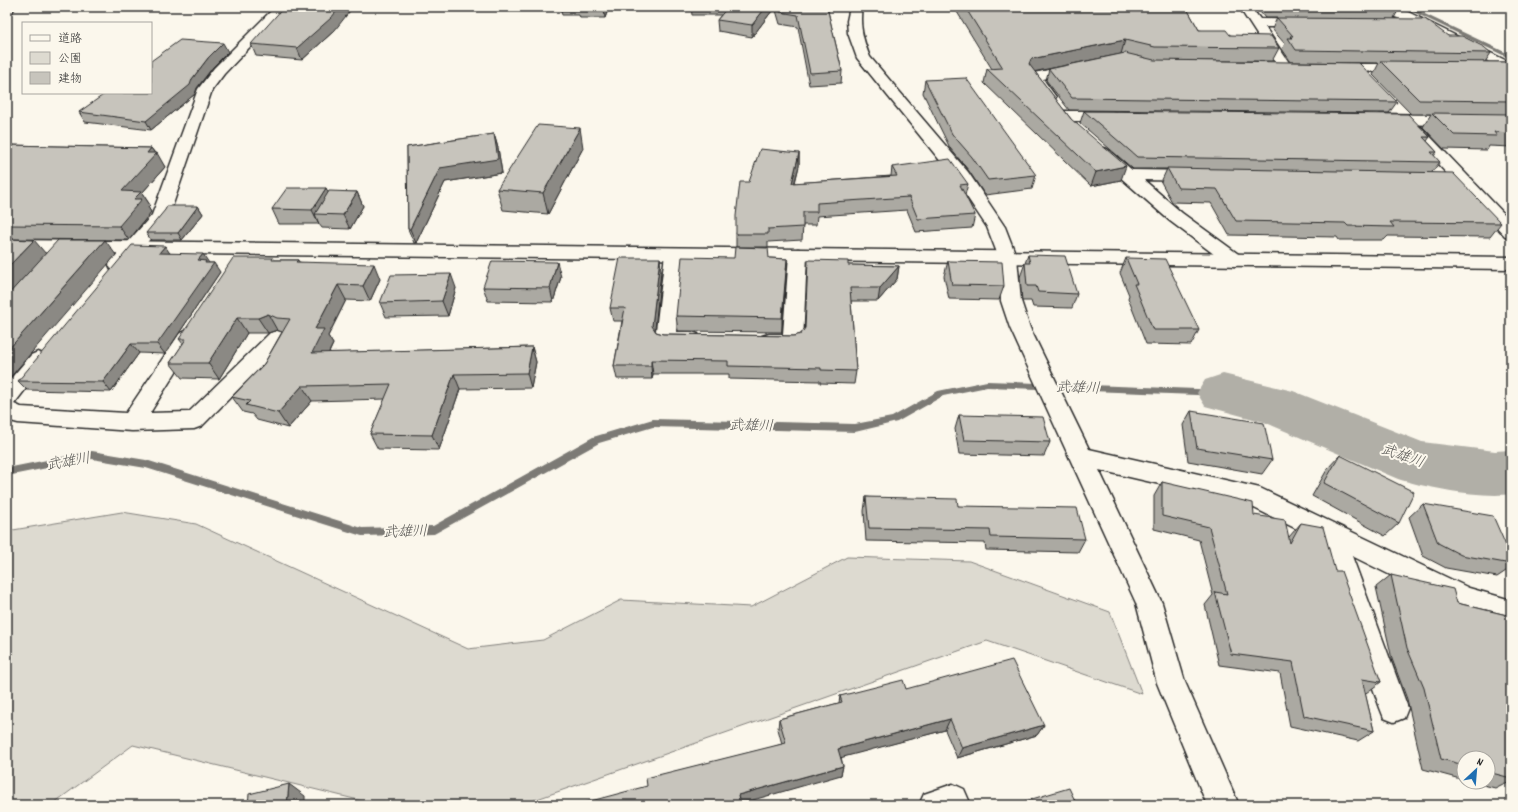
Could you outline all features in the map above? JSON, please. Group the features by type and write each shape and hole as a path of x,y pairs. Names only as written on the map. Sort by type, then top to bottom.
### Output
{"street":[{"path":"108,277 160,216 205,89 219,71 282,7"},
{"path":"856,7 853,18 856,39 864,58 962,176 996,226 1008,258 1011,301 1020,328 1149,603 1171,683 1223,805"},
{"path":"1245,7 1285,67"},
{"path":"1378,7 1404,15 1511,69"},
{"path":"1256,23 1320,23"},
{"path":"1391,24 1423,24"},
{"path":"1074,129 1034,77 1091,65"},
{"path":"1269,67 1301,67"},
{"path":"1317,67 1419,69"},
{"path":"1357,68 1373,85"},
{"path":"1480,69 1511,69"},
{"path":"1389,102 1511,232"},
{"path":"1063,116 1126,116"},
{"path":"1365,118 1511,121"},
{"path":"1092,144 1176,217 1234,260"},
{"path":"1127,175 1207,176"},
{"path":"1438,180 1462,180"},
{"path":"7,246 1511,263"},
{"path":"49,264 65,246"},
{"path":"234,268 247,248"},
{"path":"674,254 665,339 710,340"},
{"path":"748,340 793,341 798,255"},
{"path":"132,422 196,325"},
{"path":"7,410 18,414 132,422 194,420 277,338"},
{"path":"7,398 52,344"},
{"path":"1081,457 1251,495 1464,599 1511,612"},
{"path":"1330,534 1394,708"},
{"path":"935,805 953,800 956,805"}],"green space":[{"path":"122,512 196,524 468,649 543,640 621,600 751,607 847,557 969,561 1110,612 1142,694 987,641 520,805 379,805 133,745 51,805 7,805 7,531"}],"building":[{"path":"284,7 340,7 331,18 297,48 251,44"},
{"path":"604,7 604,8 578,8"},
{"path":"728,7 766,7 752,25 717,20"},
{"path":"779,7 827,7 842,71 810,73 798,15 780,12"},
{"path":"965,7 1186,7 1199,30 1226,30 1230,35 1271,36 1279,48 1155,47 1125,40 1031,59 1029,64 1071,119 1126,166 1096,172 987,69 1003,68"},
{"path":"1268,7 1393,7 1399,9 1269,8"},
{"path":"1277,18 1425,19 1448,36 1462,36 1484,47 1491,53 1296,50 1288,38 1292,38 1290,36 1293,36"},
{"path":"180,40 223,43 208,58 192,79 190,85 146,121 79,112 105,94 152,94 152,60"},
{"path":"1125,53 1154,60 1359,63 1397,102 1072,98 1049,69"},
{"path":"1380,61 1511,62 1511,101 1419,100"},
{"path":"966,78 1036,175 988,180 972,157 952,134 925,80"},
{"path":"1084,111 1408,114 1430,137 1423,137 1437,152 1431,152 1440,162 1137,157"},
{"path":"1432,113 1511,114 1511,133 1494,132 1497,136 1454,135"},
{"path":"538,125 580,128 543,193 497,189"},
{"path":"494,134 498,159 440,168 410,229 408,229 407,147"},
{"path":"7,145 151,148 147,153 157,153 122,191 141,192 134,199 142,199 119,226 7,225 7,218 11,215 7,215"},
{"path":"760,149 799,153 792,183 897,176 892,167 950,159 968,184 960,185 975,215 918,219 909,197 817,203 817,212 803,212 803,227 768,229 768,234 736,234 736,216 740,182 749,182"},
{"path":"1167,168 1453,173 1501,223 1390,222 1394,227 1348,226 1345,223 1236,221 1217,189 1178,188"},
{"path":"287,188 326,188 312,210 272,209"},
{"path":"329,191 357,192 343,215 315,214"},
{"path":"167,206 198,206 178,233 146,233 165,210"},
{"path":"7,239 34,240 7,268"},
{"path":"58,240 105,240 7,351 7,296"},
{"path":"132,245 165,246 159,253 203,254 198,260 206,261 205,263 214,263 157,344 131,344 103,382 18,381"},
{"path":"735,247 768,248 769,258 787,259 782,318 676,316 682,257 734,258"},
{"path":"1028,255 1065,256 1077,294 1038,292 1036,286 1027,286 1025,263 1030,263"},
{"path":"233,258 273,258 272,260 298,260 296,262 374,264 363,286 338,285 315,329 324,329 312,353 532,347 527,373 454,374 432,435 370,434 391,384 302,386 278,413 246,405 250,401 232,397 264,364 290,319 277,318 268,314 258,318 237,318 208,363 170,363 186,339 179,339"},
{"path":"620,258 660,258 652,326 656,332 663,334 794,336 801,334 805,328 808,260 848,261 848,265 899,266 880,288 850,288 856,371 821,370 821,368 728,366 728,361 651,360 651,366 614,366 625,308 610,308"},
{"path":"1126,258 1165,259 1199,330 1153,330 1134,284 1137,284"},
{"path":"492,261 557,262 550,288 483,287"},
{"path":"948,261 1002,262 1004,286 952,285"},
{"path":"451,274 442,301 380,303 391,275"},
{"path":"1191,411 1264,423 1272,460 1197,448"},
{"path":"959,415 1043,417 1050,442 964,440"},
{"path":"1340,455 1414,492 1399,523 1324,483"},
{"path":"1162,482 1253,503 1254,515 1285,520 1290,543 1301,523 1323,527 1335,571 1341,571 1381,682 1362,679 1374,731 1304,716 1293,662 1231,654 1215,592 1227,594 1209,527 1162,516"},
{"path":"866,497 957,499 958,506 1077,508 1085,539 991,537 990,530 869,528"},
{"path":"1423,504 1493,516 1511,557 1511,564 1461,555 1438,543"},
{"path":"1391,575 1453,589 1457,603 1511,616 1511,778 1496,774 1496,750 1456,750 1456,763 1441,759 1424,688 1407,648"},
{"path":"1012,660 1044,725 962,748 950,719 838,749 843,766 738,795 740,805 576,805 647,786 646,778 786,743 779,719 842,702 840,696 903,680 906,689"},
{"path":"289,784 287,805 248,805 249,794"},
{"path":"1069,788 1077,805 1012,805"}],"waterway":[{"path":"1406,7 1511,57"},
{"name":"武雄川","path":"7,472 92,455 146,464 362,532 434,530 596,440 653,423 855,428 894,420 941,393 987,384 1223,393"},
{"name":"武雄川","path":"1223,393 1275,405 1417,463 1495,474 1511,472"}]}
